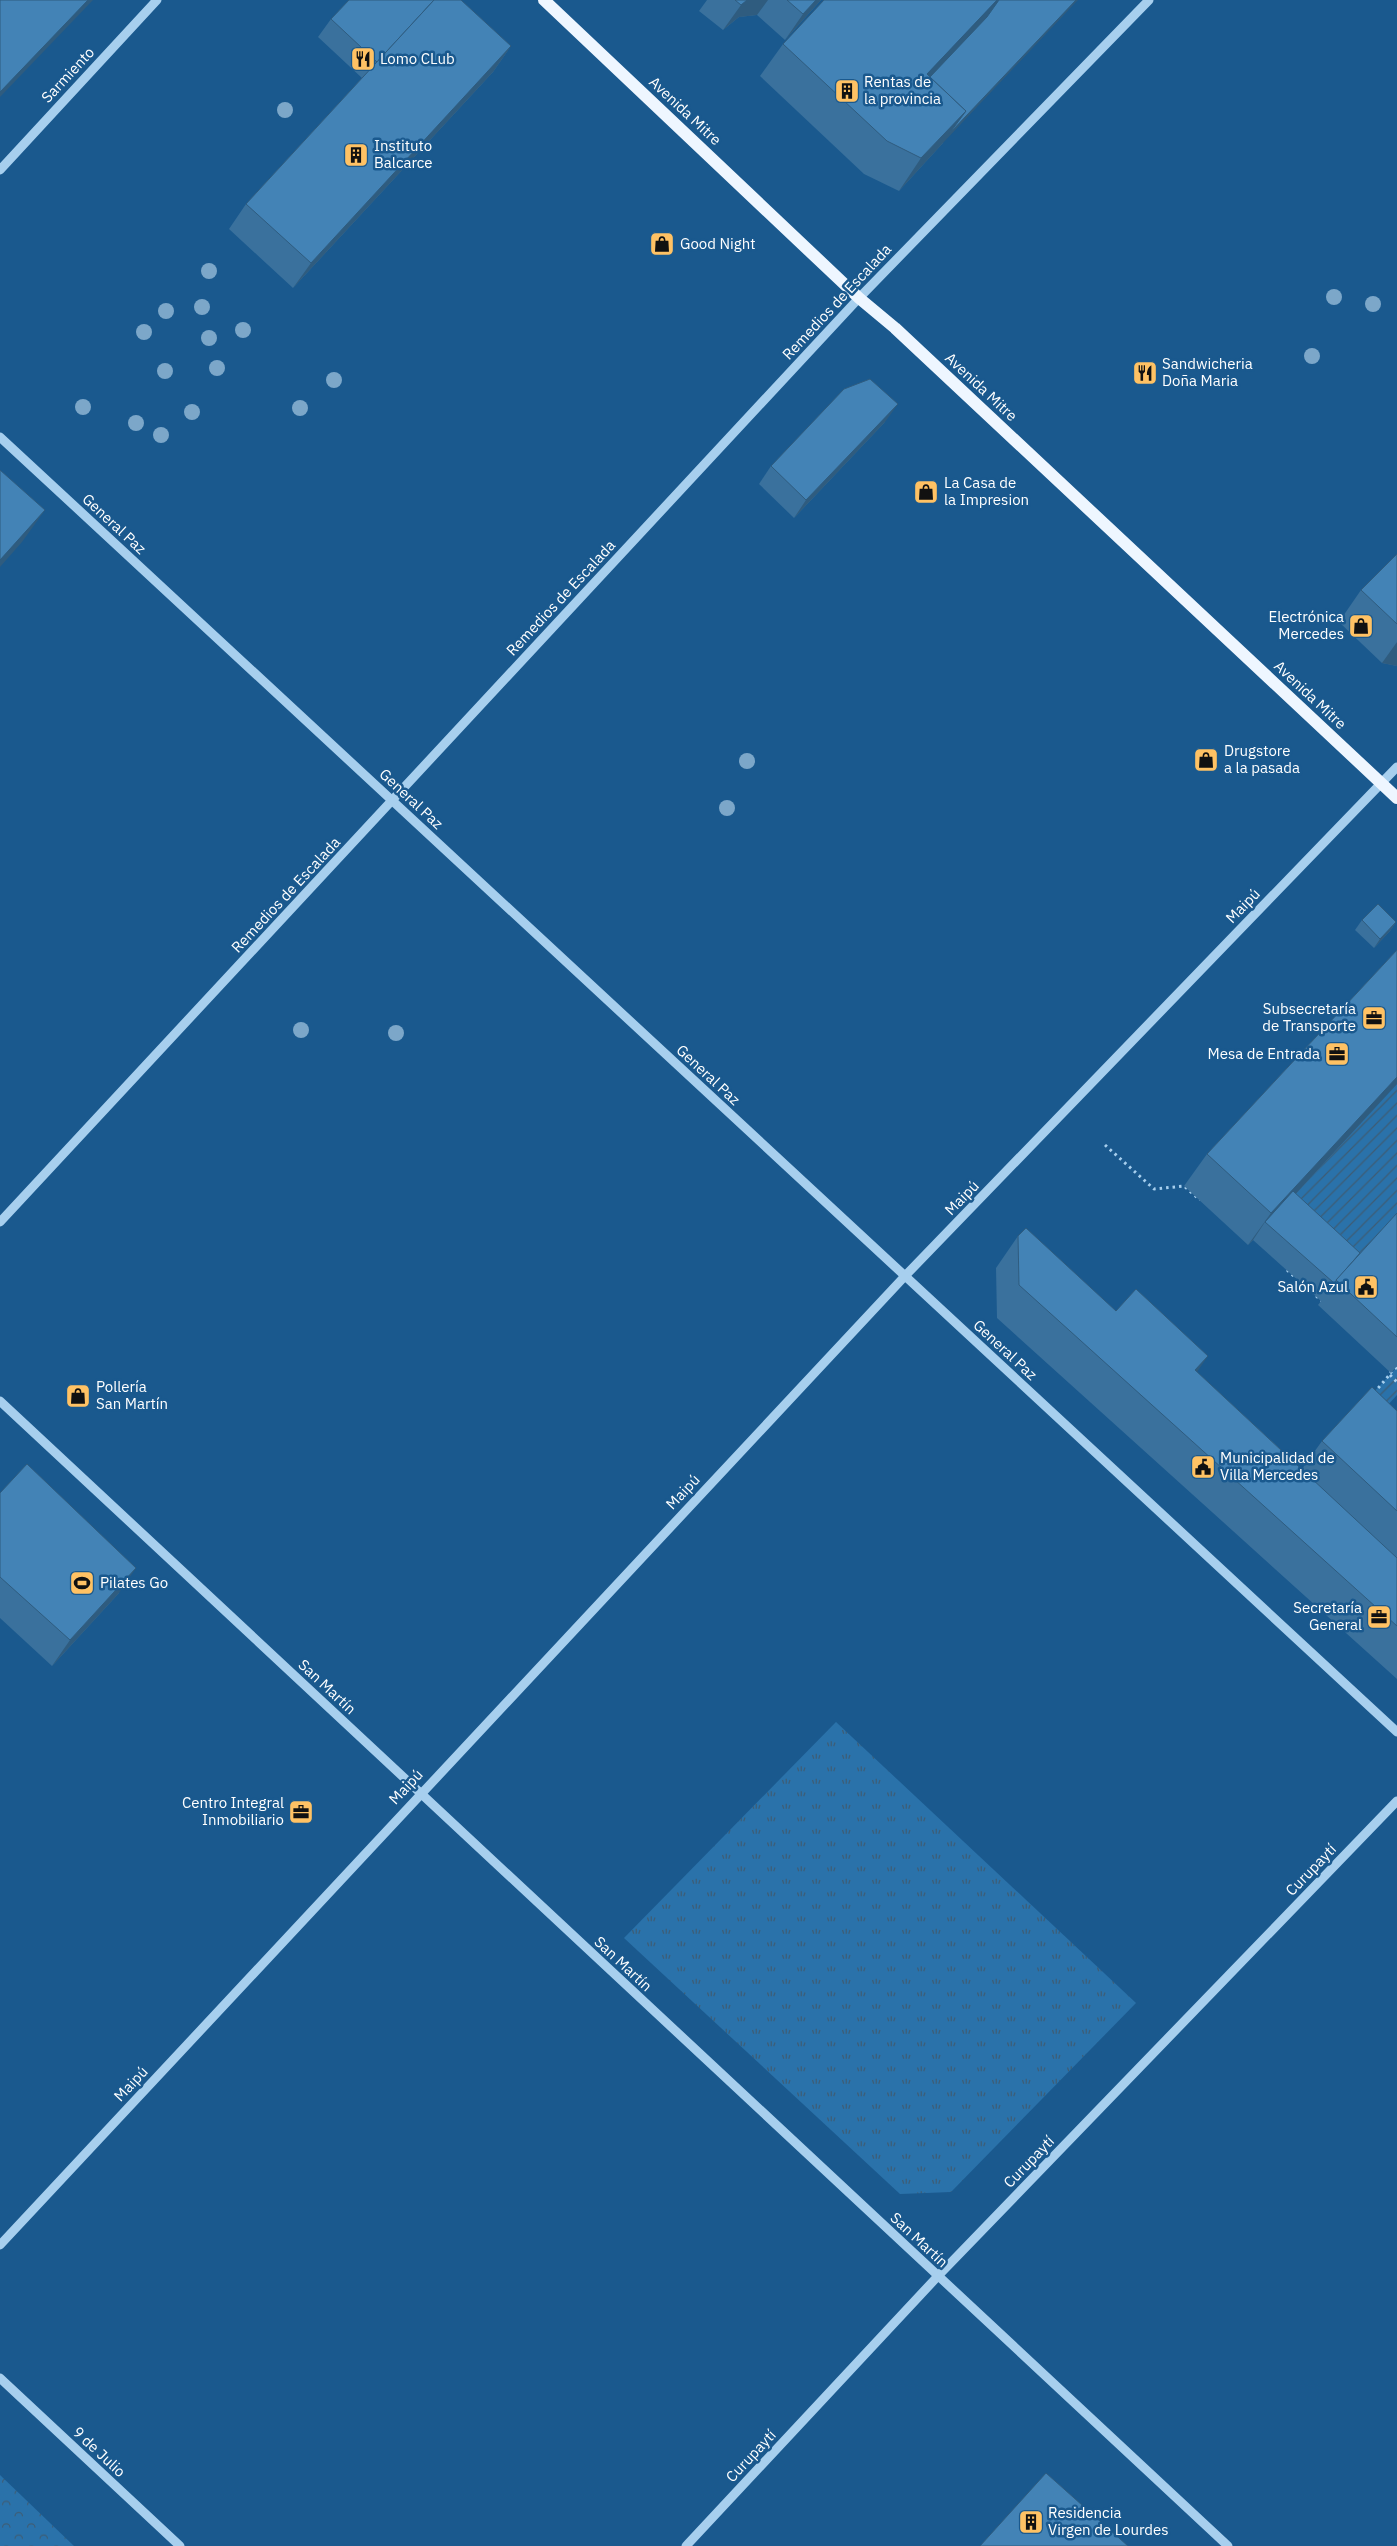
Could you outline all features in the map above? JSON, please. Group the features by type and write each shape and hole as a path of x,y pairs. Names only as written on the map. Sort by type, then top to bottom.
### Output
{"main road":[{"name":"Avenida Mitre","path":"544,0 859,298 895,328 1397,798"}],"street":[{"name":"Sarmiento","path":"0,170 157,0"},
{"name":"Remedios de Escalada","path":"0,1222 859,298 1149,0"},
{"name":"General Paz","path":"0,437 1397,1732"},
{"name":"Maipú","path":"0,2245 420,1793 905,1276 1397,767"},
{"name":"San Martín","path":"0,1401 1228,2546"},
{"name":"Curupaytí","path":"686,2546 938,2276 1397,1801"},
{"name":"9 de Julio","path":"0,2378 180,2546"}],"path":[{"path":"1104,1145 1154,1189 1184,1186 1206,1206"},
{"path":"1281,1264 1322,1301"},
{"path":"1318,1305 1329,1294"},
{"path":"1384,1366 1397,1382"},
{"path":"1368,1399 1397,1367"}],"green space":[{"path":"1397,1084 1397,1220 1349,1272 1281,1209"},
{"path":"1397,1367 1397,1395 1363,1432 1349,1419"},
{"path":"836,1722 1136,2003 951,2192 900,2194 624,1938"},
{"path":"0,2475 74,2546 0,2546"}],"building":[{"path":"0,0 88,0 0,92"},
{"name":"Lomo CLub","path":"349,0 434,0 377,62 331,19"},
{"name":"Instituto Balcarce","path":"434,0 461,0 511,46 311,263 246,204"},
{"path":"735,0 747,0 741,5"},
{"path":"787,0 816,0 803,14"},
{"name":"Rentas de la provincia","path":"824,0 997,0 927,74 966,111 921,158 887,141 783,44"},
{"path":"999,0 1076,0 949,134 966,111 930,77 987,17"},
{"path":"870,379 898,404 806,500 771,466 844,389"},
{"path":"0,470 45,510 0,560"},
{"path":"1397,554 1397,624 1361,590"},
{"path":"1378,904 1396,922 1380,939 1362,920"},
{"path":"1397,950 1397,1077 1271,1213 1207,1154"},
{"path":"1293,1191 1360,1253 1334,1283 1265,1222"},
{"path":"1397,1213 1397,1337 1336,1280"},
{"path":"1026,1228 1116,1311 1136,1289 1208,1356 1195,1370 1397,1558 1397,1626 1019,1285 1018,1236"},
{"path":"1372,1387 1397,1411 1397,1511 1322,1441"},
{"path":"27,1464 136,1568 70,1640 0,1577 0,1493"},
{"path":"1046,2473 1128,2546 980,2546"}],"place":[{"name":"Lomo CLub","path":"363,59"},
{"name":"Rentas de la provincia","path":"847,91"},
{"name":"Instituto Balcarce","path":"356,155"},
{"name":"Good Night","path":"662,244"},
{"name":"Sandwicheria Doña Maria","path":"1145,373"},
{"name":"La Casa de la Impresion","path":"926,492"},
{"name":"Electrónica Mercedes","path":"1361,626"},
{"name":"Drugstore a la pasada","path":"1206,760"},
{"name":"Subsecretaría de Transporte","path":"1374,1018"},
{"name":"Mesa de Entrada","path":"1337,1054"},
{"name":"Salón Azul","path":"1366,1287"},
{"name":"Pollería San Martín","path":"78,1396"},
{"name":"Municipalidad de Villa Mercedes","path":"1203,1467"},
{"name":"Pilates Go","path":"82,1583"},
{"name":"Secretaría General","path":"1379,1617"},
{"name":"Centro Integral Inmobiliario","path":"301,1812"},
{"name":"Residencia Virgen de Lourdes","path":"1031,2522"}]}
